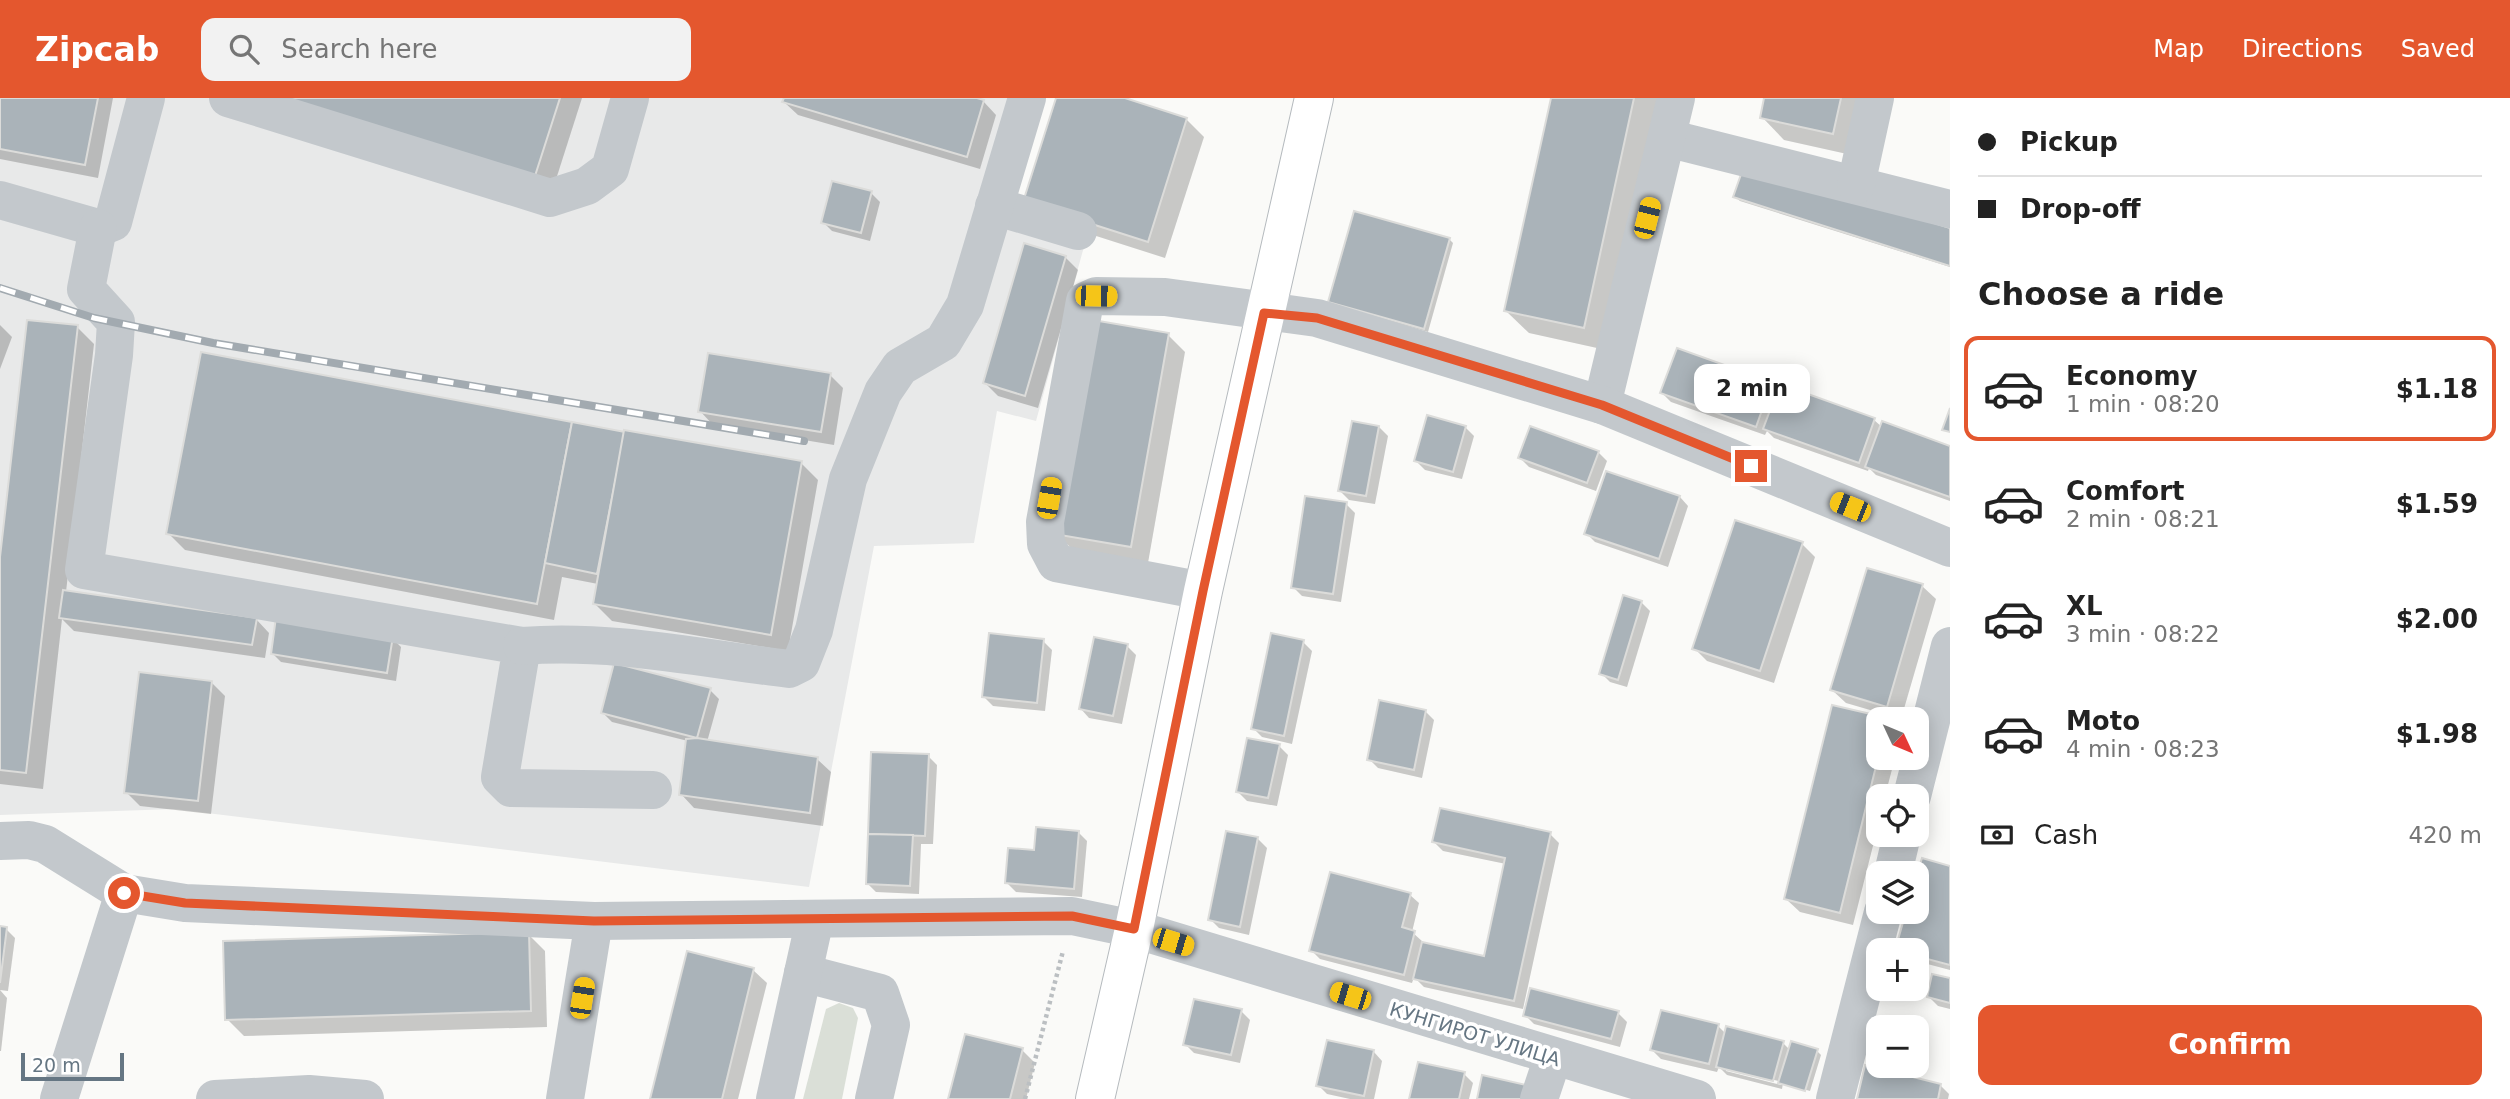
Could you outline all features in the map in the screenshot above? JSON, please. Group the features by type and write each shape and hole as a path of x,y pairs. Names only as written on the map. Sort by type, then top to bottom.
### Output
{"main road":[{"path":"1095,1099 1134,929 1203,591 1314,98"}],"street":[{"path":"0,200 98,228 113,222 146,98"},
{"path":"228,98 550,198 587,186 610,169 631,98"},
{"path":"98,228 86,289 116,322 114,355 84,570 522,646 559,643 612,646 789,670 801,663 814,630 848,479 883,392 900,367 943,342 965,305 1027,98"},
{"path":"1602,405 1676,98"},
{"path":"1856,185 1875,98"},
{"path":"1667,138 1950,209"},
{"path":"994,206 1078,231"},
{"path":"1203,591 1055,563 1046,544 1045,522 1085,301 1096,296 1165,297 1264,313 1317,318 1602,405 1950,548"},
{"path":"522,646 500,777 511,789 653,790"},
{"path":"1915,784 1950,646"},
{"path":"0,841 29,840 45,844 124,893 59,1099"},
{"name":"КУНГИРОТ УЛИЦА","path":"124,893 185,903 594,921 1072,916 1134,929 1697,1099"},
{"path":"775,1099 816,919"},
{"path":"565,1099 594,921"},
{"path":"1835,1099 1880,924"},
{"path":"803,973 880,993 891,1025 874,1099"},
{"path":"1539,1099 1553,1057"},
{"path":"215,1099 309,1094 365,1099"}],"path":[{"path":"1026,1099 1072,916"}],"shaded area":[{"path":"0,98 1030,98 997,216 1085,243 1036,421 997,411 974,543 874,546 809,887 174,809 0,815"},
{"path":"839,1003 853,1008 858,1018 842,1099 803,1099 826,1009"}],"building":[{"path":"0,98 98,98 85,165 0,149"},
{"path":"278,98 560,98 534,179"},
{"path":"784,98 984,100 967,157 782,102"},
{"path":"1056,98 1125,98 1187,118 1148,242 1023,202"},
{"path":"1551,98 1634,98 1584,328 1504,311"},
{"path":"1764,98 1841,98 1833,134 1760,118"},
{"path":"1745,163 1950,228 1950,266 1733,197"},
{"path":"832,181 872,191 861,233 821,223"},
{"path":"1354,211 1450,238 1424,329 1328,302"},
{"path":"1024,243 1066,256 1025,396 983,383"},
{"path":"27,320 78,325 26,773 0,770 0,557"},
{"path":"1093,320 1169,333 1131,547 1054,534"},
{"path":"1677,348 1772,382 1756,427 1660,393"},
{"path":"201,352 572,422 537,604 166,534"},
{"path":"708,353 831,373 821,432 698,412"},
{"path":"1780,384 1875,418 1859,463 1763,429"},
{"path":"1950,408 1950,432 1942,430"},
{"path":"1427,415 1466,426 1453,472 1414,461"},
{"path":"1352,421 1379,426 1366,496 1338,491"},
{"path":"1882,421 1950,446 1950,497 1865,467"},
{"path":"572,422 625,432 597,574 545,563"},
{"path":"1530,426 1599,451 1587,483 1518,458"},
{"path":"624,430 802,461 771,635 593,604"},
{"path":"1606,471 1680,496 1659,559 1584,534"},
{"path":"1305,496 1347,502 1333,594 1291,588"},
{"path":"1735,520 1803,542 1760,671 1692,649"},
{"path":"1867,568 1923,584 1887,707 1830,690"},
{"path":"63,590 257,618 252,645 59,618"},
{"path":"1623,595 1642,601 1618,680 1599,674"},
{"path":"276,617 393,636 387,673 271,654"},
{"path":"989,633 1044,639 1037,703 982,697"},
{"path":"1271,633 1304,640 1284,736 1251,729"},
{"path":"1094,637 1128,644 1113,716 1079,709"},
{"path":"614,663 711,688 697,738 601,713"},
{"path":"139,672 212,681 198,801 124,793"},
{"path":"1379,700 1426,710 1414,770 1367,760"},
{"path":"1832,705 1866,713 1866,770 1875,770 1872,784 1866,784 1866,807 1840,913 1784,899"},
{"path":"697,738 818,757 810,813 679,795 686,739"},
{"path":"1247,738 1280,744 1268,798 1236,792"},
{"path":"871,752 929,754 925,836 868,834"},
{"path":"1440,808 1551,832 1514,1001 1413,979 1422,942 1484,956 1505,858 1432,842"},
{"path":"1036,827 1079,831 1074,889 1005,883 1008,848 1034,850"},
{"path":"1226,831 1258,837 1240,927 1208,920"},
{"path":"868,834 913,835 910,886 866,884"},
{"path":"1922,858 1950,866 1950,965 1929,959 1929,938 1898,938 1903,924 1929,924 1929,861 1921,861"},
{"path":"1330,872 1411,893 1402,927 1415,931 1404,975 1309,951"},
{"path":"0,926 7,927 0,983"},
{"path":"529,932 531,1011 225,1020 223,941"},
{"path":"687,951 754,968 722,1099 650,1099"},
{"path":"1932,974 1950,978 1950,1003 1929,998"},
{"path":"1530,988 1619,1011 1611,1039 1523,1016"},
{"path":"1194,999 1242,1009 1231,1055 1183,1045"},
{"path":"1661,1010 1719,1024 1709,1064 1650,1050"},
{"path":"1726,1026 1784,1041 1773,1081 1716,1067"},
{"path":"965,1034 1023,1048 1010,1099 948,1099"},
{"path":"1327,1040 1374,1050 1364,1096 1316,1086"},
{"path":"1791,1041 1818,1049 1805,1091 1778,1083"},
{"path":"1418,1062 1465,1072 1459,1099 1409,1099"},
{"path":"1865,1065 1866,1078 1917,1078 1941,1084 1938,1099 1857,1099"},
{"path":"1482,1075 1530,1086 1527,1099 1477,1099"}],"railway":[{"path":"0,288 94,318 213,343 804,441"}],"route":[{"path":"124,893 185,903 594,921 1072,916 1134,929 1203,591 1264,313 1317,318 1602,405 1751,466"}]}
